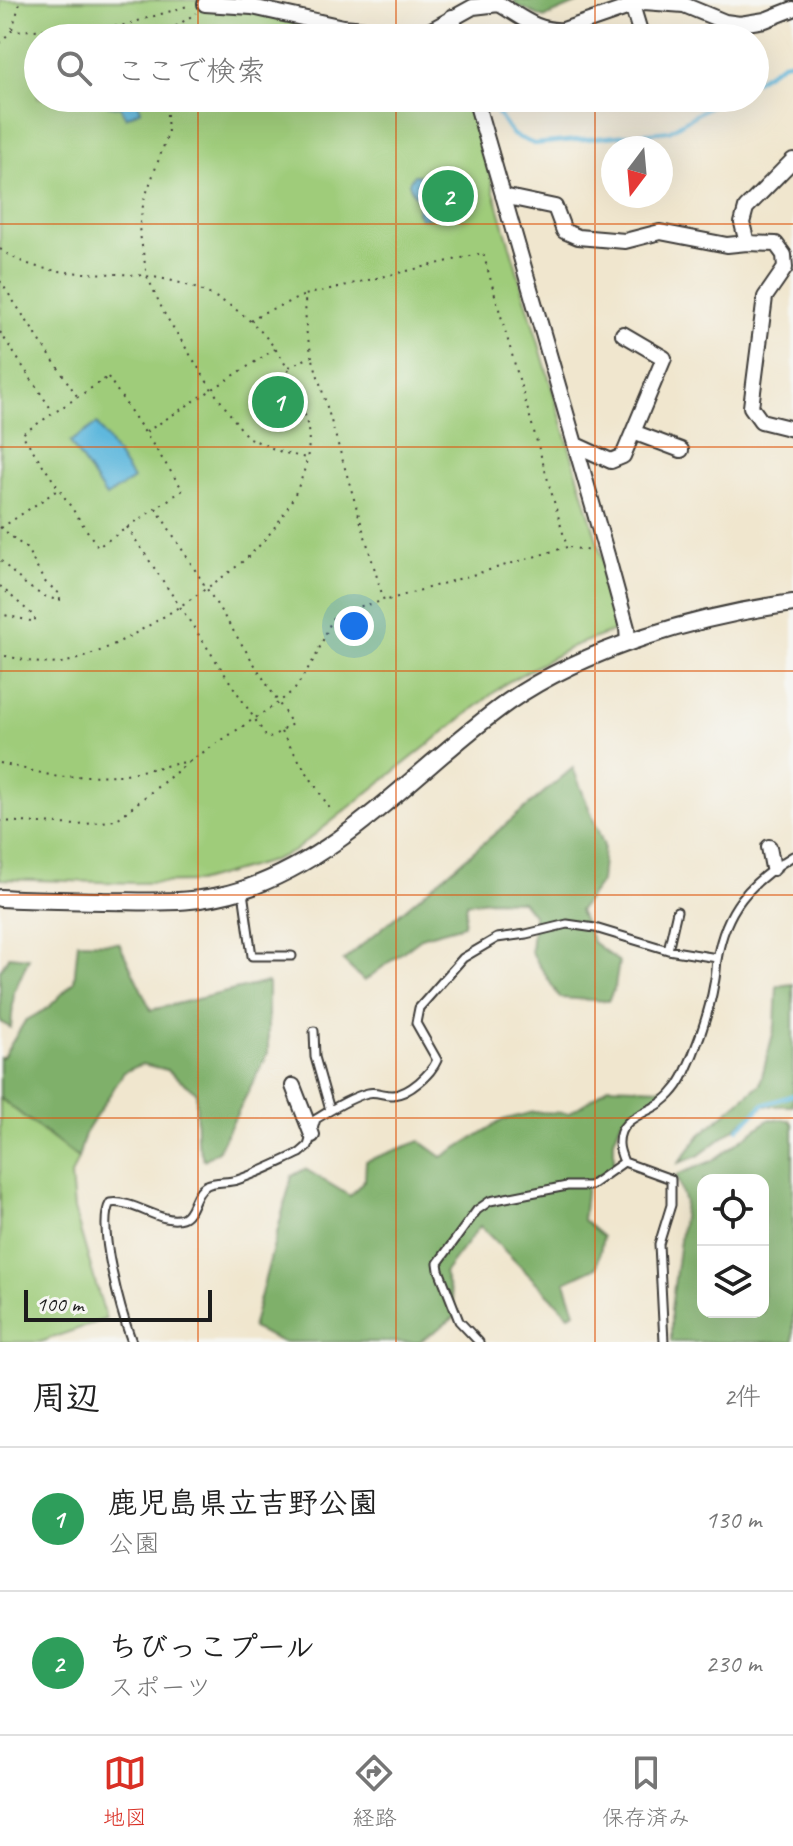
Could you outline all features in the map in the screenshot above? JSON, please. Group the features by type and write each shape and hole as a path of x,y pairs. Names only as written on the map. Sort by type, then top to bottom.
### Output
{"street":[{"path":"441,24 473,7 499,2 531,24"},
{"path":"580,24 644,2 684,5 725,22 752,22 793,9"},
{"path":"205,4 252,3 332,24"},
{"path":"632,5 638,24"},
{"path":"452,17 454,24"},
{"path":"479,112 607,555 627,628 628,643"},
{"path":"747,243 742,223 746,208 793,160"},
{"path":"503,196 555,207 564,231 578,237 625,241 660,232 727,245 776,244 784,255 785,268 765,297 751,407 761,421 793,429"},
{"path":"576,445 611,461 623,456 664,358 623,334"},
{"path":"633,432 681,450"},
{"path":"0,898 192,902 243,890 303,864 346,835 508,703 574,665 628,643 695,623 793,603"},
{"path":"769,847 773,868"},
{"path":"293,1086 312,1135"}],"lane":[{"path":"624,1162 619,1144 622,1129 631,1118 656,1106 676,1089 684,1074 714,985 726,923 734,908 760,877 793,856"},
{"path":"243,890 252,956 292,956"},
{"path":"668,950 677,911"},
{"path":"132,1342 121,1310 104,1220 110,1203 120,1201 169,1219 180,1219 186,1216 198,1191 209,1183 234,1181 300,1153 308,1146 316,1119 330,1110 367,1093 391,1096 402,1093 433,1070 437,1060 416,1023 419,1008 463,958 497,938 567,924 595,928 668,950 717,958"},
{"path":"314,1031 315,1057 330,1110"},
{"path":"479,1342 459,1321 438,1263 477,1210 490,1201 567,1186 590,1186 624,1162"},
{"path":"624,1162 671,1179 671,1205 659,1244 664,1342"}],"path":[{"path":"0,43 11,31 21,0"},
{"path":"127,24 184,6 205,4"},
{"path":"181,24 205,4"},
{"path":"11,31 24,30"},
{"path":"167,112 168,134 144,200 139,228 147,276 164,313 211,388 247,437 307,459"},
{"path":"0,249 26,263 59,272 147,276 196,286 251,322 277,348 302,398 308,430 307,459 279,523 251,555 206,588 102,652 57,664 0,655"},
{"path":"251,322 260,314 305,295 483,253 567,547"},
{"path":"0,281 78,397"},
{"path":"305,295 306,330 312,356 384,601"},
{"path":"0,332 53,413"},
{"path":"145,433 277,348"},
{"path":"289,367 312,356"},
{"path":"108,377 183,490 98,547 22,434 53,413 108,377"},
{"path":"0,560 41,595 60,600 60,594 44,581 27,549 0,528 59,489"},
{"path":"127,527 268,739 292,724 156,508"},
{"path":"0,821 79,825 116,820 190,761 278,703 302,679 333,617 349,609 567,547 607,555"},
{"path":"0,586 35,617 35,622 0,614"},
{"path":"280,731 332,812"},
{"path":"0,763 58,777 121,775 190,761"}],"green space":[{"path":"0,0 213,0 323,24 24,24 24,112 474,112 494,192 623,628 573,646 506,683 293,852 197,882 0,879"},
{"path":"514,0 585,0 544,18 515,5"},
{"path":"573,768 604,846 601,882 579,911 593,942 619,962 615,987 608,1001 560,998 531,952 534,916 522,901 467,903 464,925 424,936 364,981 343,961"},
{"path":"78,942 119,943 151,1010 268,982 268,1053 218,1151 204,1160 197,1142 196,1092 167,1070 142,1064 124,1072 85,1134 78,1158 0,1098 0,1057 3,1057 25,1021 48,1008 74,982"},
{"path":"9,956 29,958 14,992 11,1028 0,1022 0,970"},
{"path":"793,984 793,1106 764,1106 698,1156 679,1163 700,1135 760,1084 775,1026 777,986"},
{"path":"608,1086 663,1088 663,1095 622,1120 614,1140 614,1166 587,1183 583,1220 603,1237 597,1267 565,1282 575,1312 569,1315 480,1226 444,1273 458,1315 419,1342 282,1342 252,1328 292,1176 305,1169 350,1196 365,1179 366,1161 420,1141 442,1157 503,1120 533,1112 569,1113"},
{"path":"0,1098 78,1158 71,1176 74,1209 106,1319 40,1342 0,1342"},
{"path":"770,1119 790,1120 793,1125 793,1342 671,1342 671,1309 685,1202 676,1175 712,1161"}],"water":[{"path":"123,112 137,112 126,118"},
{"path":"414,175 424,176 427,181 427,204 437,202 440,193 449,190 457,195 459,202 454,211 433,211 428,218 421,218 409,182"},
{"path":"97,424 133,479 106,497 70,442"}],"waterway":[{"path":"769,72 793,61"},
{"path":"497,112 513,135 534,144 669,131 700,112"},
{"path":"738,1129 763,1105 793,1095"}],"place":[{"name":"ちびっこプール","path":"448,196"},
{"name":"鹿児島県立吉野公園","path":"278,402"}]}
